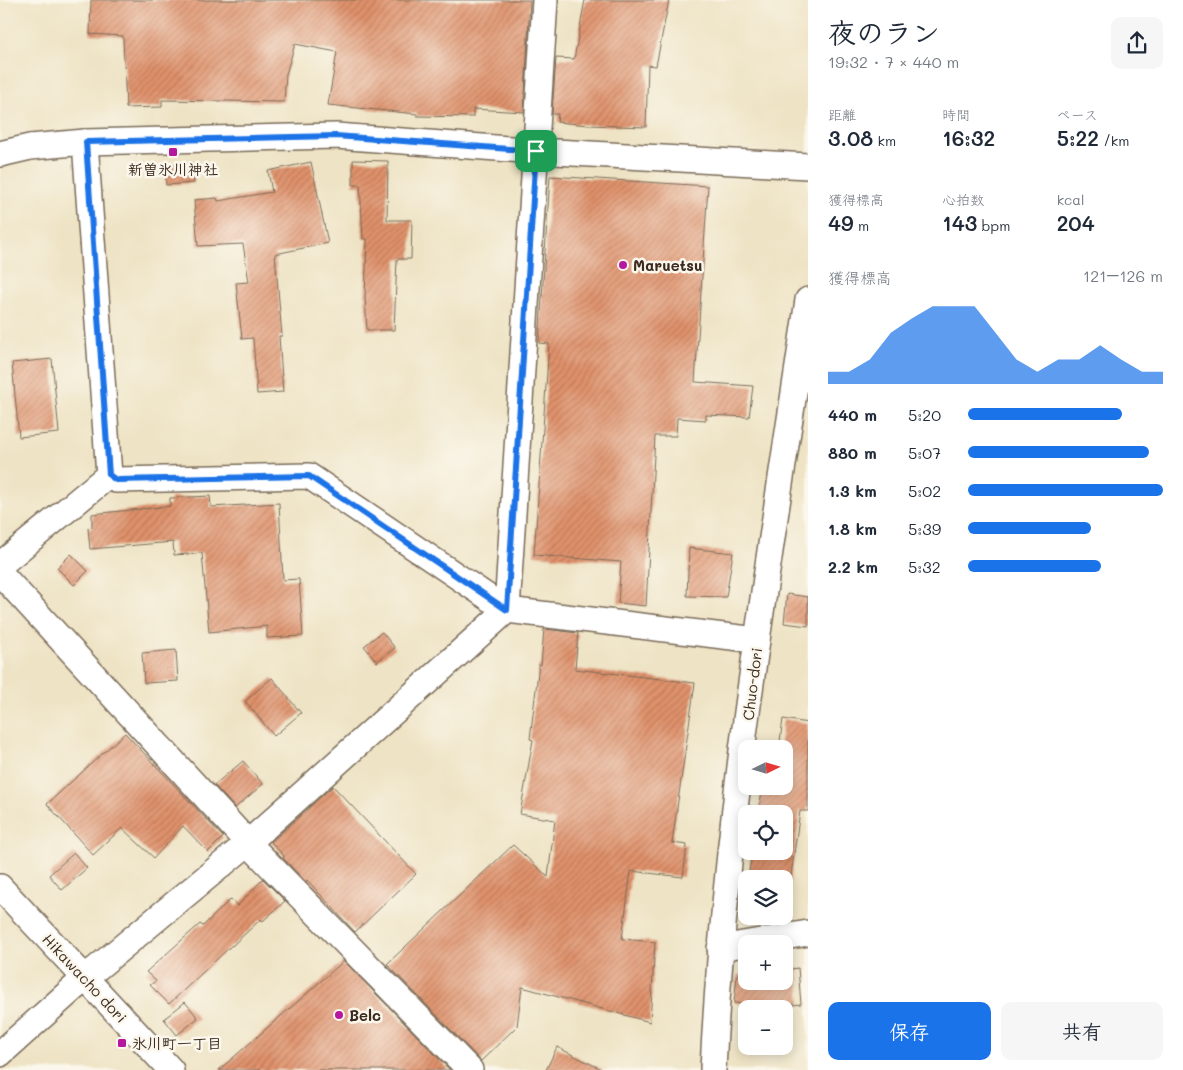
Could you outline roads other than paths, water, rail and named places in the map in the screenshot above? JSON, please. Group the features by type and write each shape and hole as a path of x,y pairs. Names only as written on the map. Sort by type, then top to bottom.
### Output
{"street":[{"path":"0,1054 86,978 248,843 507,610 545,0"},
{"path":"0,154 30,147 86,142 336,136 536,151 808,166"},
{"path":"86,142 109,475"},
{"name":"Chuo-dori","path":"713,1070 720,948 726,885 758,640 808,300"},
{"path":"0,565 109,475"},
{"path":"109,475 116,480 309,476 507,610 758,640"},
{"path":"0,573 248,843 470,1070"},
{"name":"Hikawacho dori","path":"0,887 171,1070"},
{"path":"720,948 808,933"}],"place":[{"name":"新曽氷川神社","path":"173,152"},
{"name":"Maruetsu","path":"623,265"},
{"name":"Belc","path":"339,1015"},
{"name":"氷川町一丁目","path":"122,1043"}]}
